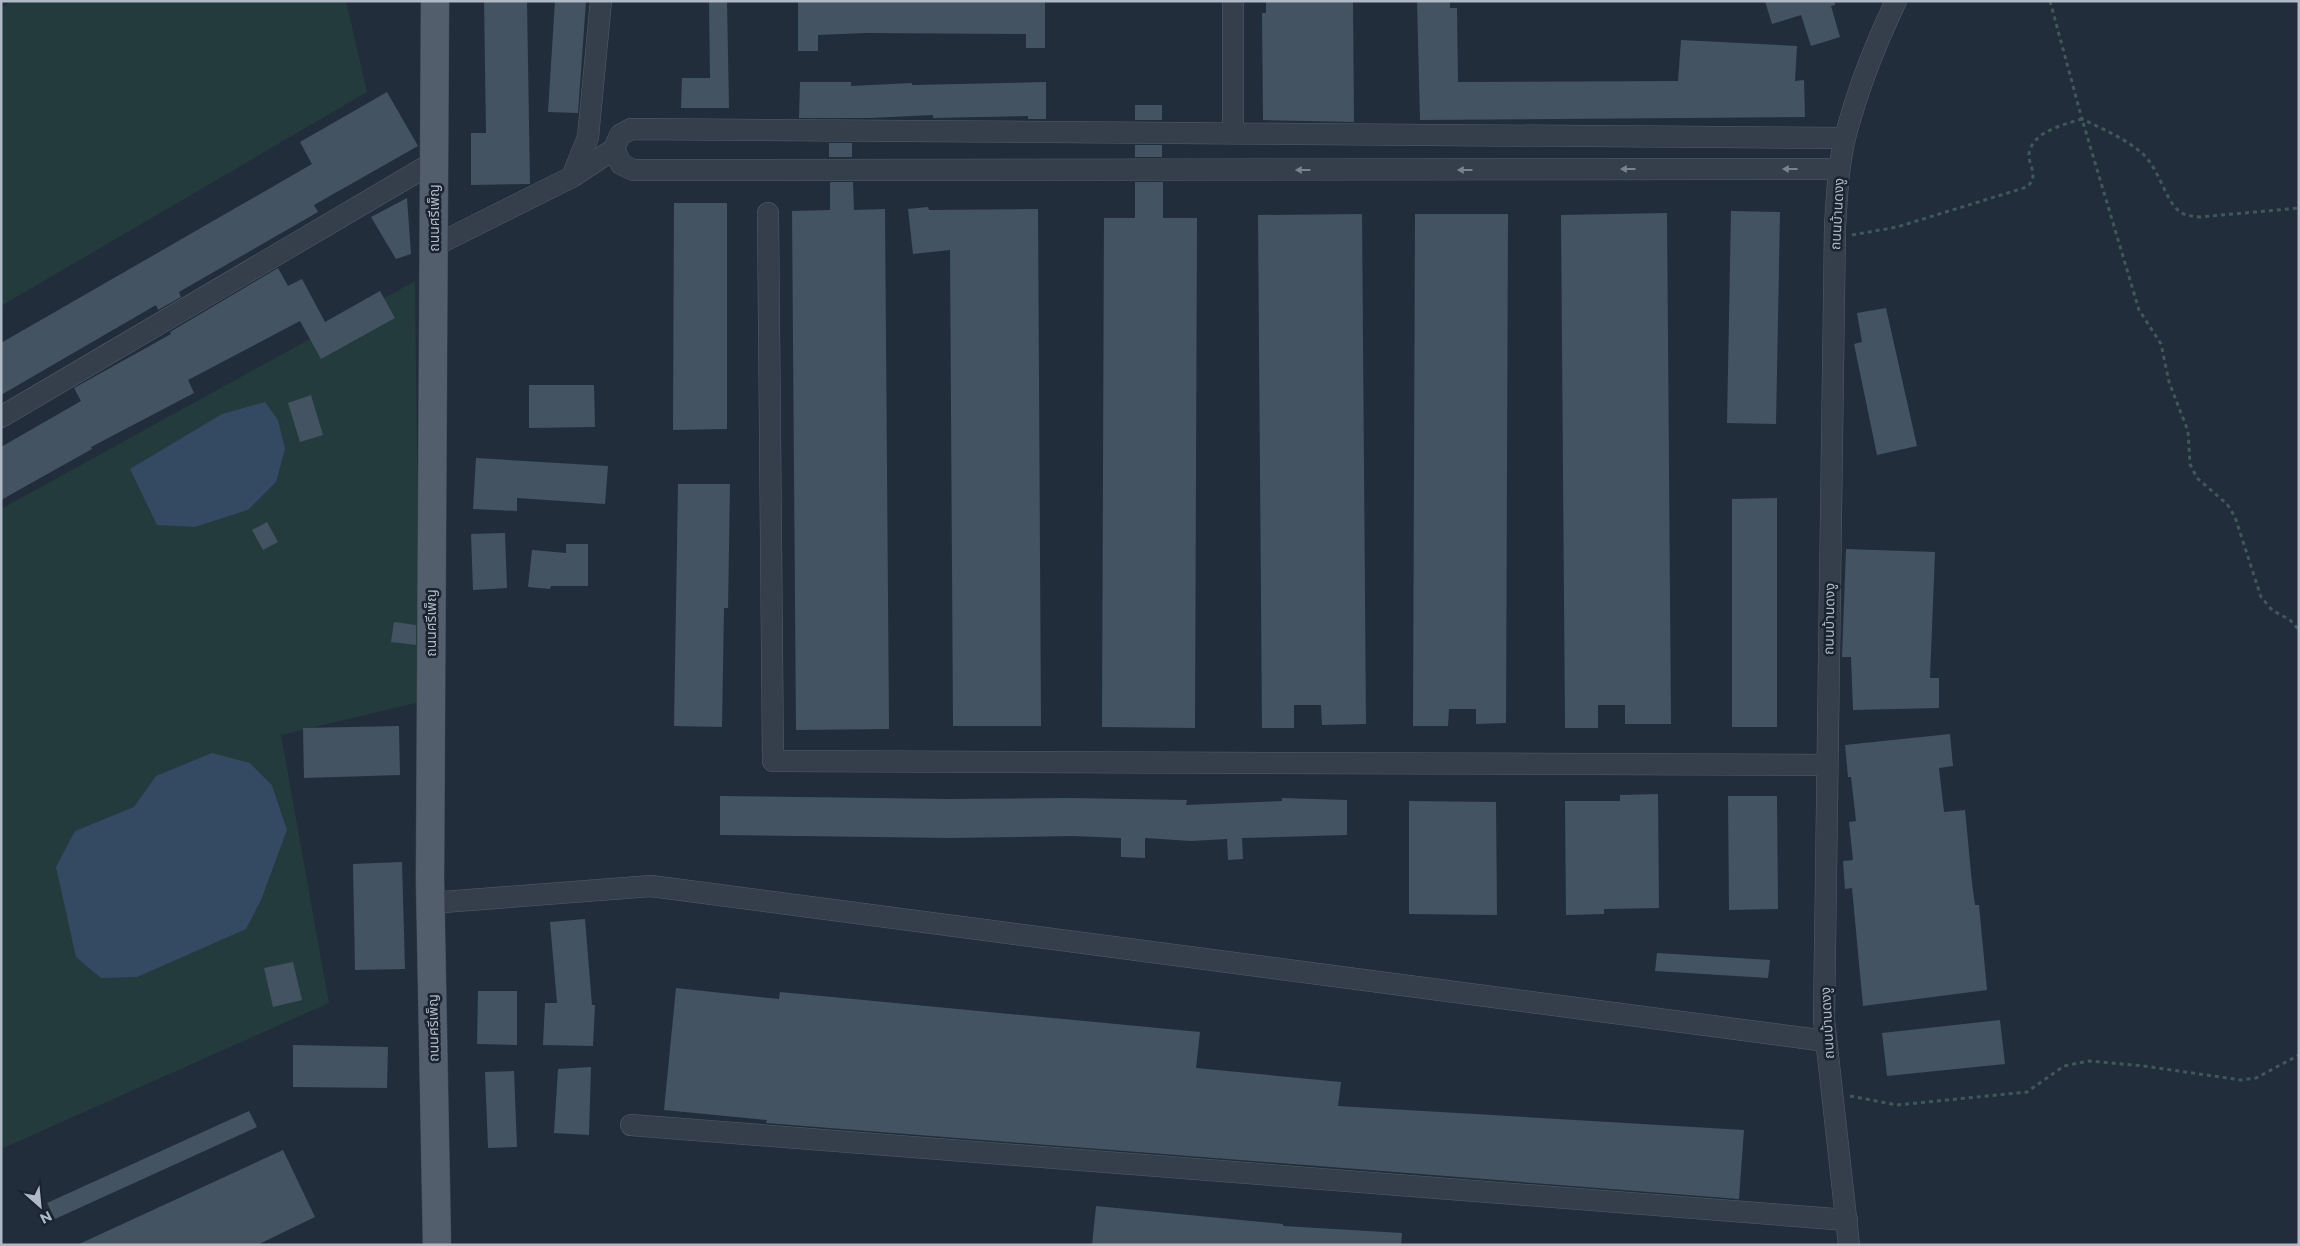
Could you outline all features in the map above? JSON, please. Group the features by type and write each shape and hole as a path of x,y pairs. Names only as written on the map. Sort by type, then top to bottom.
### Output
{"main road":[{"name":"ถนนศรีเพ็ญ","path":"435,1 430,903 437,1245"}],"street":[{"path":"572,178 588,137 601,1"},
{"path":"1232,1 1233,133"},
{"name":"ถนนบ้านดงงู","path":"1849,1245 1824,1020 1834,239 1839,169 1845,138 1876,42 1896,1"},
{"path":"434,246 572,178 614,149 620,135 631,129 1845,138"},
{"path":"614,149 620,164 633,170 1839,169"},
{"path":"1,417 434,162"},
{"path":"768,213 773,761 1827,765"},
{"path":"430,903 651,886 1826,1041"},
{"path":"631,1125 1846,1220"}],"path":[{"path":"2050,1 2082,119 2139,310 2161,344 2168,382 2188,431 2190,464 2197,478 2227,504 2235,517 2261,597 2272,610 2290,620 2299,630"},
{"path":"1834,239 1897,227 2026,188 2032,182 2034,174 2029,156 2031,147 2041,136 2060,126 2082,119 2126,142 2143,154 2155,168 2176,209 2186,215 2200,217 2299,208"},
{"path":"1832,1093 1897,1105 2027,1092 2064,1066 2089,1061 2144,1066 2240,1080 2256,1078 2299,1055"}],"green space":[{"path":"12,1 346,1 367,92 1,306 1,8"},
{"path":"415,281 420,702 281,735 329,1003 1,1149 1,509","holes":["276,482 248,510 195,527","250,763 272,784 287,830 75,831"]}],"water":[{"path":"265,402 278,420 285,449 276,482 248,510 195,527 157,525 130,469 222,414"},
{"path":"212,753 250,763 272,785 287,830 261,900 246,929 137,977 101,978 76,957 56,867 75,831 134,807 156,776"}],"building":[{"path":"484,1 527,1 530,184 471,185 471,133 486,133"},
{"path":"555,1 586,1 578,113 548,112"},
{"path":"709,1 727,1 729,108 681,108 682,78 710,78"},
{"path":"798,1 1045,1 1045,48 1026,48 1026,34 865,33 818,35 818,51 798,51"},
{"path":"1266,1 1353,1 1354,122 1263,120 1262,13 1266,13"},
{"path":"1417,1 1450,1 1450,8 1457,8 1458,82 1678,81 1681,40 1797,46 1795,81 1804,80 1805,117 1420,120"},
{"path":"1765,1 1835,1 1835,5 1831,6 1840,37 1811,46 1801,15 1772,24"},
{"path":"800,82 851,82 851,86 912,83 912,85 1046,82 1046,119 1028,119 1028,116 933,118 933,115 870,118 799,118"},
{"path":"387,92 418,146 314,205 318,212 179,292 181,297 158,310 156,305 1,395 1,343 312,164 300,142"},
{"path":"1135,105 1162,105 1162,120 1135,120"},
{"path":"829,143 852,143 852,157 829,157"},
{"path":"1135,145 1162,145 1162,157 1135,157"},
{"path":"830,182 853,182 854,210 885,209 889,729 796,730 792,211 830,210"},
{"path":"1135,182 1163,182 1163,218 1197,218 1195,728 1102,727 1104,218 1135,218"},
{"path":"407,198 411,254 396,259 371,217"},
{"path":"674,203 727,203 727,429 673,430"},
{"path":"928,207 929,210 1038,209 1041,726 953,726 950,250 913,254 908,209"},
{"path":"1731,211 1780,212 1776,424 1727,423"},
{"path":"1667,213 1671,724 1625,724 1625,705 1598,705 1598,728 1565,728 1561,215"},
{"path":"1362,214 1366,724 1322,725 1321,705 1294,705 1294,728 1262,728 1258,215"},
{"path":"1415,214 1508,214 1506,723 1476,724 1476,709 1449,709 1448,726 1413,726"},
{"path":"278,268 288,286 302,279 325,322 380,291 395,318 321,359 300,321 188,380 194,393 91,447 92,449 1,500 1,447 81,401 74,388 171,334 170,332"},
{"path":"1886,308 1917,446 1877,455 1854,344 1862,342 1857,313"},
{"path":"529,385 594,385 595,427 529,428"},
{"path":"311,395 323,435 300,442 288,403"},
{"path":"476,458 608,466 605,504 517,498 517,511 473,509"},
{"path":"678,484 730,484 728,608 724,608 722,727 674,726"},
{"path":"1777,498 1777,727 1732,727 1732,499"},
{"path":"267,522 278,542 263,550 252,530"},
{"path":"505,533 507,588 473,590 471,534"},
{"path":"566,544 588,544 588,586 551,586 550,589 528,587 532,550 566,553"},
{"path":"1846,549 1935,552 1930,678 1939,678 1939,708 1853,710 1851,657 1842,657"},
{"path":"394,622 416,625 416,645 391,642"},
{"path":"399,726 400,775 304,778 303,728"},
{"path":"1950,734 1953,766 1939,768 1944,812 1965,810 1975,905 1979,905 1987,990 1863,1006 1852,888 1845,889 1843,861 1853,860 1849,822 1856,821 1851,777 1848,777 1845,745"},
{"path":"1658,794 1659,908 1604,909 1604,914 1566,915 1565,801 1620,801 1620,795"},
{"path":"720,796 1187,800 1186,805 1282,801 1282,798 1347,800 1347,835 1242,838 1243,859 1228,860 1227,839 1191,841 1145,838 1145,858 1121,857 1121,838 1073,836 950,838 720,835"},
{"path":"1728,796 1777,796 1778,909 1729,910"},
{"path":"1409,801 1496,802 1497,915 1409,914"},
{"path":"402,862 405,969 355,970 353,864"},
{"path":"585,919 592,1005 595,1005 593,1046 543,1045 545,1003 557,1003 550,922"},
{"path":"1657,953 1770,960 1768,978 1655,971"},
{"path":"293,962 302,1000 273,1007 264,968"},
{"path":"676,988 779,999 780,992 1200,1032 1196,1068 1341,1082 1338,1106 1744,1130 1739,1199 766,1123 767,1120 664,1110"},
{"path":"478,991 517,991 517,1045 477,1044"},
{"path":"2000,1020 2005,1064 1887,1076 1882,1033"},
{"path":"293,1045 388,1047 387,1088 293,1087"},
{"path":"591,1067 589,1135 554,1133 558,1069"},
{"path":"514,1071 517,1147 488,1148 485,1072"},
{"path":"249,1111 257,1127 55,1219 47,1203"},
{"path":"283,1150 315,1217 257,1245 77,1245"},
{"path":"1096,1206 1283,1224 1283,1226 1402,1233 1401,1245 1092,1245"}]}
